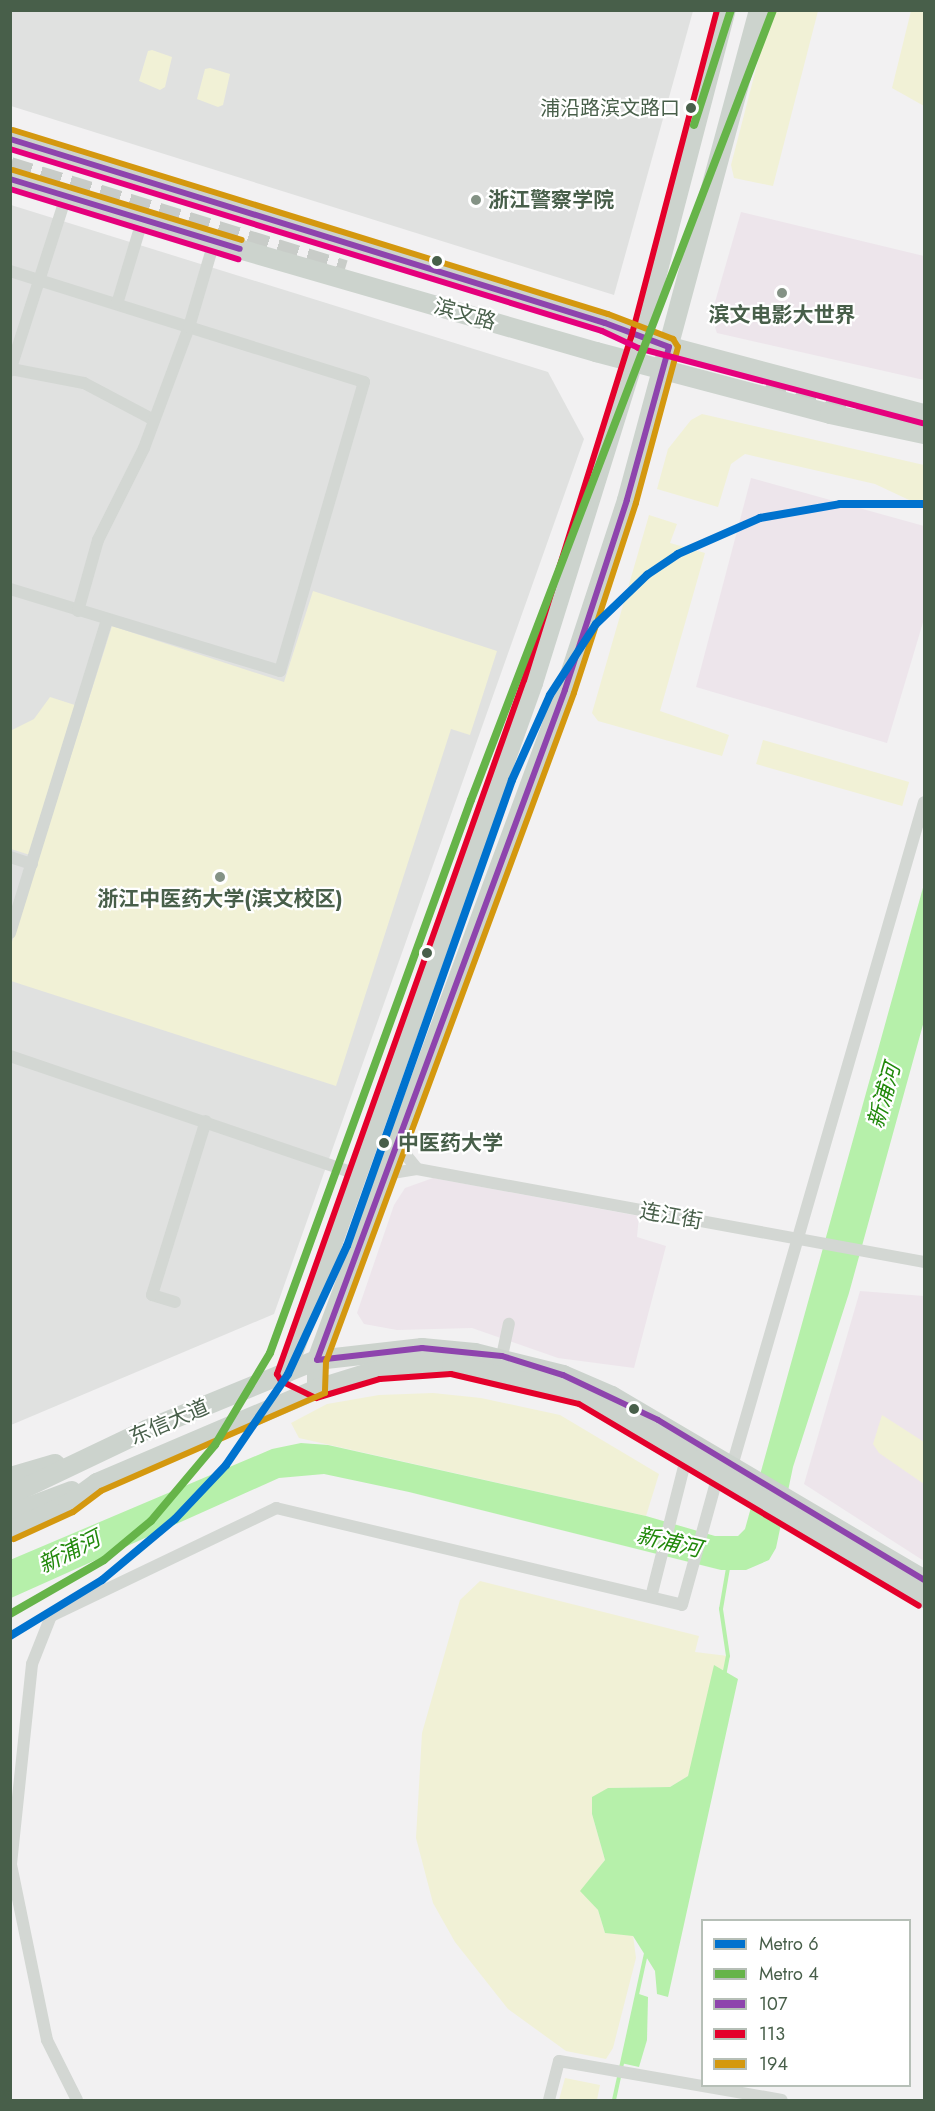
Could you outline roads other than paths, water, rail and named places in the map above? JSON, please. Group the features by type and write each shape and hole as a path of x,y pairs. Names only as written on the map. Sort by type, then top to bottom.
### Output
{"main road":[{"path":"726,10 640,339 534,683 286,1373 317,1389 317,1360 565,690 627,500 664,370 759,10"},
{"name":"滨文路","path":"10,139 605,323 640,339 924,414"},
{"name":"滨文路","path":"10,179 142,221 632,362 830,414 924,435"},
{"name":"东信大道","path":"10,1495 104,1450 317,1360 422,1348 502,1356 563,1375 612,1396 924,1598"},
{"name":"东信大道","path":"10,1514 97,1483 317,1389 378,1370 408,1366 452,1365 493,1372 582,1396 687,1455 725,1470"},
{"name":"东信大道","path":"10,1477 104,1450"},
{"name":"东信大道","path":"10,1531 68,1504 97,1483"},
{"name":"东信大道","path":"790,1510 924,1581"}],"street":[{"path":"66,197 11,370 84,383 152,419"},
{"path":"117,304 142,221"},
{"path":"78,611 98,540 144,448 152,419 189,327 214,242"},
{"path":"10,271 364,382 280,671 10,589"},
{"path":"10,933 107,620"},
{"path":"76,2100 48,2040 11,1864 32,1664 51,1616 276,1508 682,1605 703,1531 803,1240 924,802"},
{"path":"10,857 32,864"},
{"path":"10,1056 356,1174"},
{"path":"175,1302 153,1295 206,1121"},
{"path":"397,1144 417,1169"},
{"name":"连江街","path":"386,1174 417,1169 867,1250 924,1263"},
{"path":"502,1356 509,1324"},
{"path":"651,1597 687,1455"},
{"path":"549,2100 559,2061 701,2086"},
{"path":"705,2087 782,2100"}],"water":[{"name":"新浦河","path":"924,884 924,1021 849,1293 793,1467 776,1548 769,1560 746,1570 721,1570 409,1492 324,1474 279,1478 11,1598 10,1560 272,1449 301,1443 328,1445 646,1516 715,1536 738,1536 745,1529"},
{"path":"714,1665 738,1679 668,1997 657,1994 655,1971 633,1936 605,1933 598,1910 580,1891 605,1860 592,1814 592,1797 608,1788 670,1787 688,1776"},
{"path":"636,1993 648,1997 647,2040 639,2067 621,2063"}],"waterway":[{"path":"724,1676 728,1656 721,1609 728,1568"},
{"path":"614,2100 647,1949"}],"tunnel":[{"path":"10,167 345,270"},
{"path":"765,388 896,415"}],"metro line":[{"name":"4","path":"694,125 731,10"},
{"name":"4","path":"10,1614 104,1560 151,1521 215,1445 270,1353 471,800 773,10"},
{"name":"6","path":"10,1636 102,1580 175,1519 226,1465 288,1374 347,1246 512,780 550,695 596,624 647,575 678,554 760,518 840,504 924,504"}],"place":[{"name":"浦沿路滨文路口","path":"691,108"},
{"name":"浙江警察学院","path":"476,200"},
{"name":"滨文电影大世界","path":"782,293"},
{"name":"浙江中医药大学(滨文校区)","path":"220,877"},
{"name":"中医药大学","path":"384,1143"}]}
